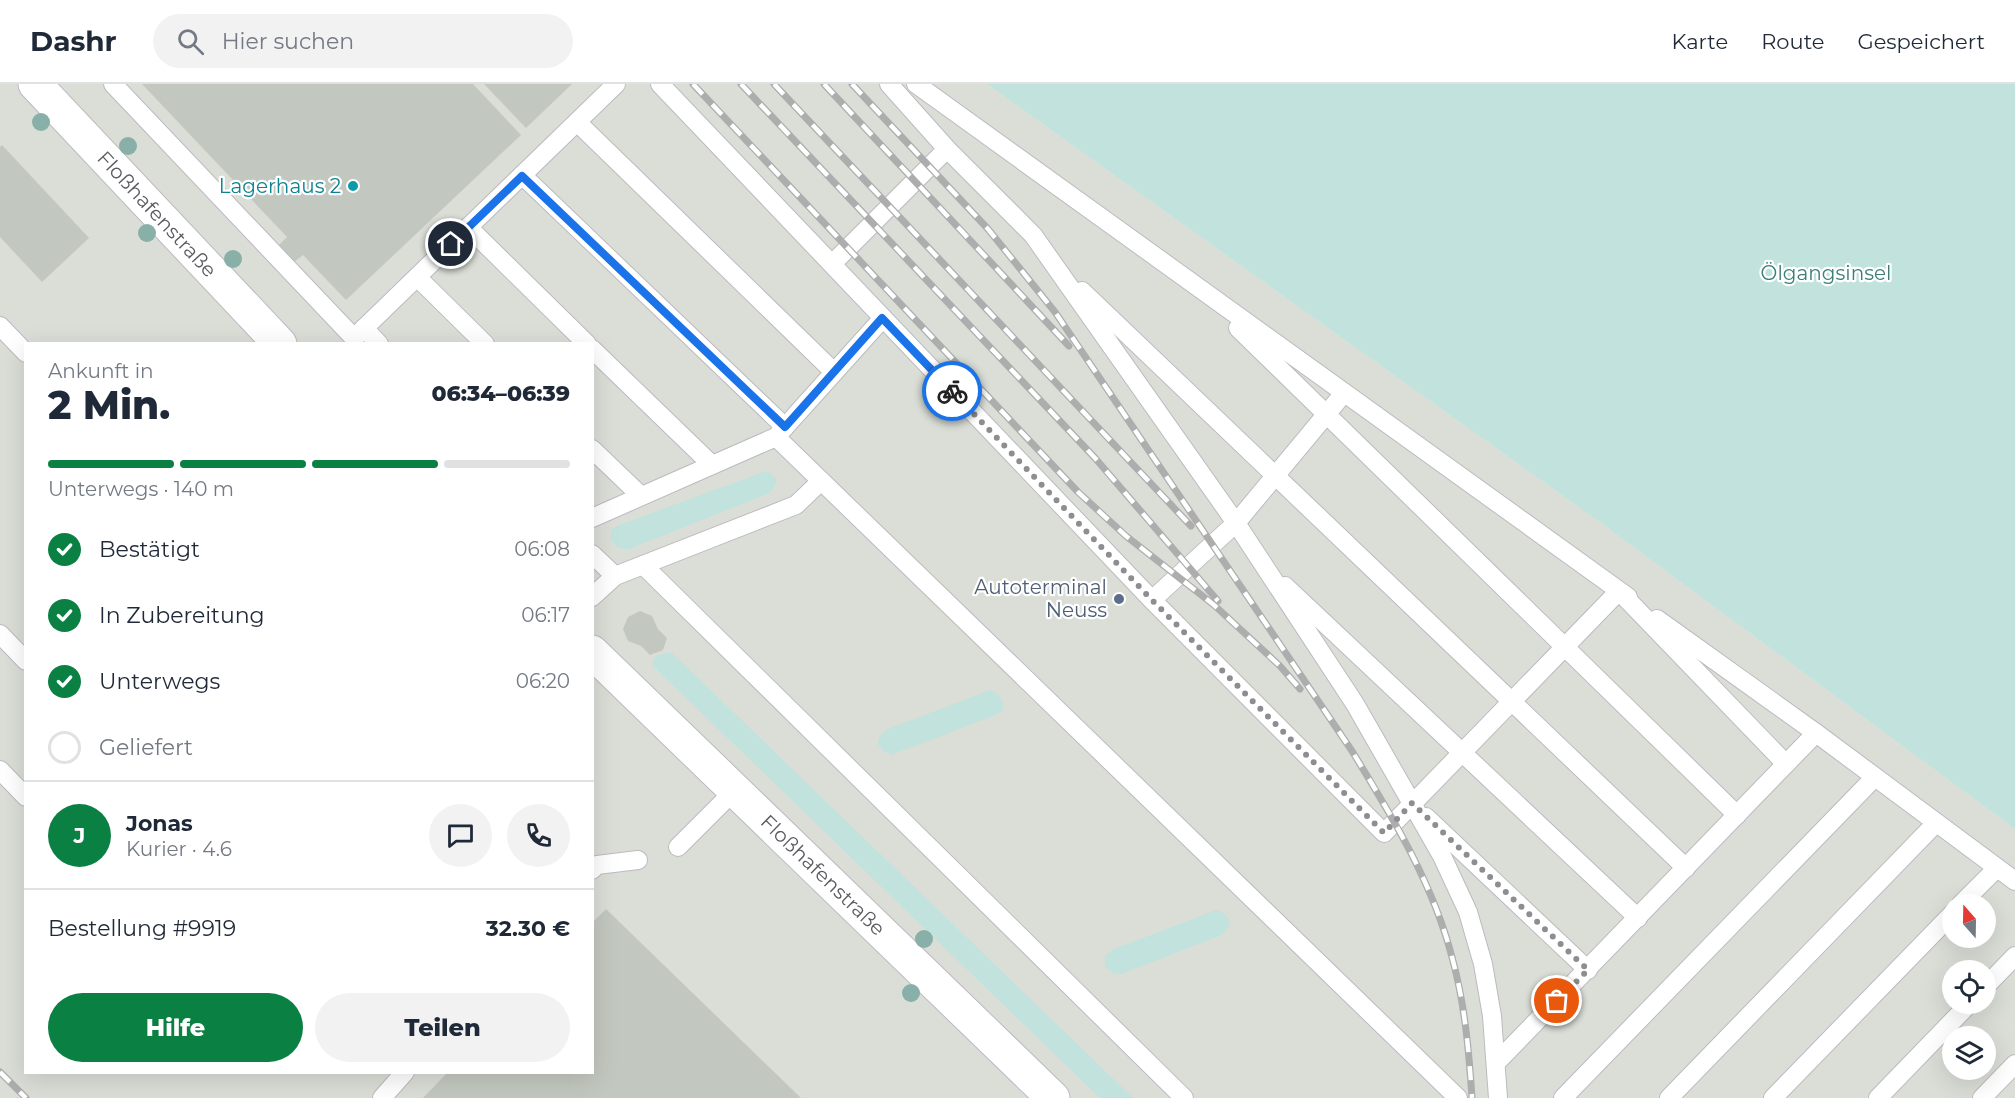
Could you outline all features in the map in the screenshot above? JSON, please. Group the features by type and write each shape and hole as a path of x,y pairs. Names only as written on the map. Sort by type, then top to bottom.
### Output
{"street":[{"name":"Floßhafenstraße","path":"35,84 277,342"},
{"name":"Floßhafenstraße","path":"594,654 1053,1098"}],"lane":[{"path":"113,84 354,338 616,84"},
{"path":"660,84 1152,600 1384,833 1619,591"},
{"path":"889,84 947,149 1033,235 1236,523 1354,704 1442,856 1468,912 1483,964 1492,1016 1498,1098"},
{"path":"916,84 1816,733 2015,881"},
{"path":"577,122 834,372"},
{"path":"832,264 947,149"},
{"path":"522,176 781,432 821,481 1458,1098"},
{"path":"468,227 585,342"},
{"path":"1052,262 1686,868"},
{"path":"417,277 483,342"},
{"path":"1199,288 1326,416 1737,815"},
{"path":"594,517 781,432 882,318"},
{"path":"0,326 24,351"},
{"path":"364,328 377,342"},
{"path":"594,351 712,465"},
{"path":"1152,600 1236,523 1344,393"},
{"path":"594,451 641,496"},
{"path":"594,595 615,576 796,506 821,481"},
{"path":"594,556 615,576"},
{"path":"1262,564 1638,918"},
{"path":"643,565 1184,1098"},
{"path":"1619,591 1786,764"},
{"path":"0,634 24,659"},
{"path":"1496,1064 1816,733"},
{"path":"0,770 24,795"},
{"path":"1563,1098 1875,777"},
{"path":"678,847 736,789"},
{"path":"1412,803 1588,970"},
{"path":"1669,1098 1936,823"},
{"path":"594,868 597,865 638,860"},
{"path":"1971,894 1997,868"},
{"path":"1773,1098 1942,924"},
{"path":"1996,976 2015,956"},
{"path":"1878,1098 1959,1014"},
{"path":"1982,1098 2015,1064"},
{"path":"382,1098 403,1074"}],"shaded area":[{"path":"0,84 987,84 1605,526 2015,829 2015,1098 0,1098"}],"green space":[{"name":"Ölgangsinsel","path":"987,84 2015,84 2015,829 1605,526"},
{"path":"766,471 776,478 776,483 770,493 629,549 617,547 612,541 612,529 622,524"},
{"path":"671,652 1133,1098 1100,1098 652,665 655,656"},
{"path":"990,690 1001,697 1003,703 1003,710 996,715 891,755 879,745 881,735 891,728"},
{"path":"1216,910 1226,915 1230,925 1222,935 1121,974 1115,974 1105,967 1105,956 1112,950"}],"building":[{"name":"Lagerhaus 2","path":"142,84 473,84 521,135 346,300 303,255 294,262 278,246 287,237"},
{"path":"484,84 572,84 526,128"},
{"path":"2,145 89,238 42,282 0,237 0,147"},
{"path":"640,611 652,616 658,629 667,638 663,650 650,655 641,646 628,641 623,629 628,617"},
{"path":"606,909 801,1098 423,1098 446,1074 594,1074 594,921"}],"railway":[{"path":"693,84 1078,492 1126,536 1214,605 1280,666 1300,689"},
{"path":"741,84 1095,458 1218,601"},
{"path":"774,84 1191,526"},
{"path":"824,84 1069,346"},
{"path":"852,84 988,229 1055,312 1352,751 1411,853 1445,933 1463,1012 1472,1098"},
{"path":"0,1072 26,1098"}],"way so far":[{"path":"952,391 1152,600 1384,833 1412,803 1588,970 1557,1001"}],"place":[{"name":"Lagerhaus 2","path":"353,186"},
{"name":"Autoterminal Neuss","path":"1119,599"}],"route":[{"path":"451,244 522,176 785,427 882,318 952,391"}]}
